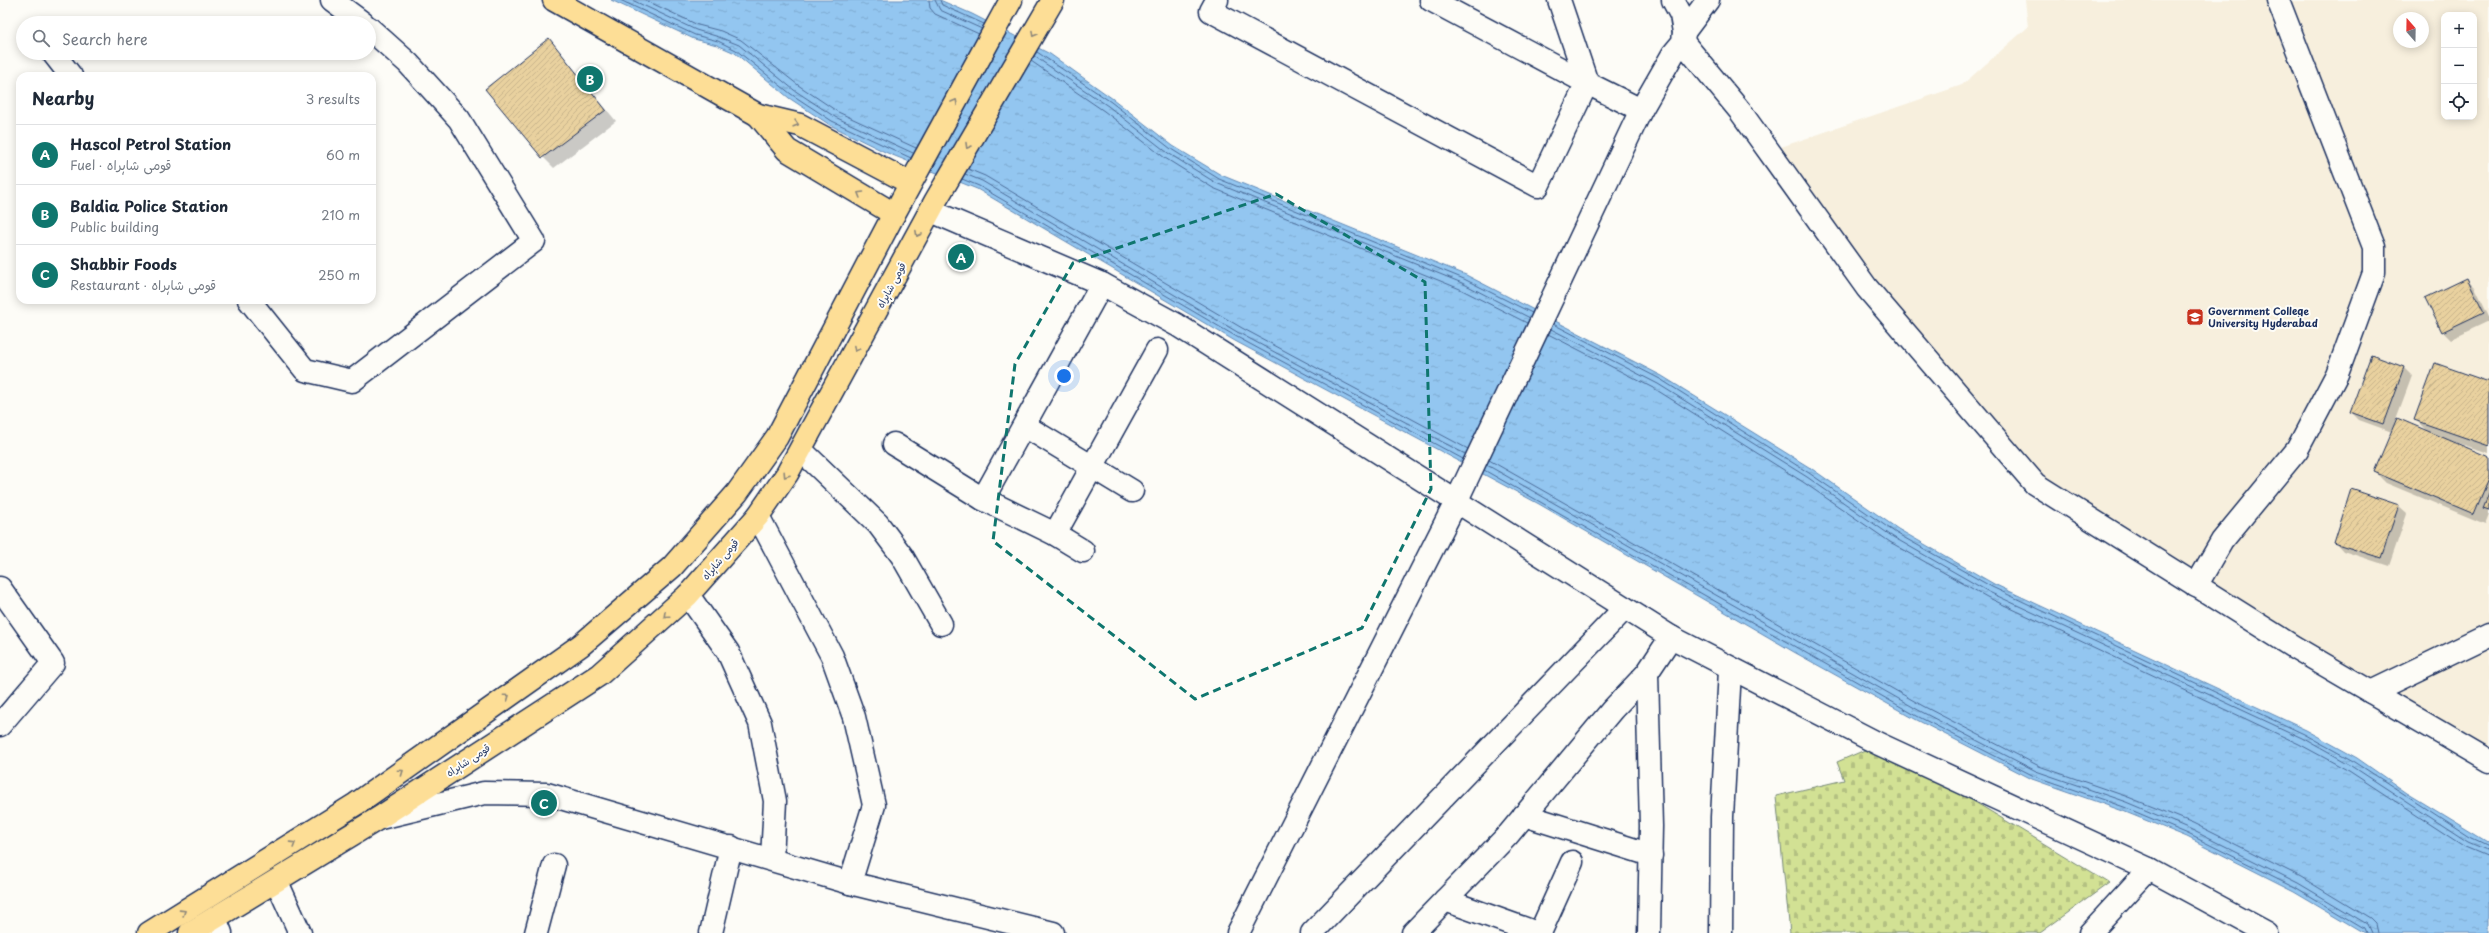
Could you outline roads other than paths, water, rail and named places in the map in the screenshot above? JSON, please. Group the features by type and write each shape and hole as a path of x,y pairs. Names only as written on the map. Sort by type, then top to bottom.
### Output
{"main road":[{"path":"554,0 758,115 800,125 913,178"},
{"path":"150,933 356,804 581,645 672,566 737,493 777,437 913,178 1012,0"},
{"name":"قومی شاہراہ","path":"190,933 218,925 277,882 379,818 599,674 688,595 758,516 801,450 933,205 1053,0"},
{"path":"758,115 786,150 894,214"},
{"path":"777,437 801,450"}],"street":[{"path":"332,0 354,16"},
{"path":"1216,0 1211,11 1538,186 1587,83 1559,0"},
{"path":"1431,0 1641,110"},
{"path":"1674,0 1681,15 1683,37 1740,111 1867,288 2035,484 2196,586 2370,692 2489,761"},
{"path":"1238,933 1456,502 1641,110 1683,37 1708,0"},
{"path":"2196,586 2222,541 2297,450 2337,374 2374,273 2374,246 2278,0"},
{"path":"252,304 305,370 352,382 534,241 459,119 408,63 376,34"},
{"path":"58,60 68,72"},
{"path":"933,205 1102,284 1176,326 1625,608 1670,638 1730,670 1879,744 2149,870 2266,933"},
{"path":"984,499 1102,284"},
{"path":"1055,534 1157,350"},
{"path":"1025,426 1132,491"},
{"path":"894,444 984,499 1055,534 1083,551"},
{"path":"801,450 878,524 902,556 941,624"},
{"path":"758,516 832,656 854,717 874,805 850,883"},
{"path":"0,588 53,663 0,726"},
{"path":"688,595 728,652 760,723 775,801 772,859"},
{"path":"1312,933 1625,608"},
{"path":"2370,692 2489,635"},
{"path":"1413,933 1524,815 1612,710 1647,673 1670,638"},
{"path":"1721,933 1722,817 1730,670"},
{"path":"1647,673 1650,854 1649,933"},
{"path":"379,818 484,793 547,794 850,883 1050,933"},
{"path":"1524,815 1650,854"},
{"path":"711,933 731,847"},
{"path":"1540,933 1572,862"},
{"path":"542,932 554,865"},
{"path":"2090,933 2149,870"},
{"path":"277,882 300,933"},
{"path":"1445,900 1537,933"}],"water":[{"path":"611,0 940,0 972,14 1050,54 1113,99 1173,146 1221,175 1466,275 1662,376 1812,469 1898,529 1994,584 2306,730 2357,758 2407,793 2489,843 2489,933 2365,933 2294,891 2187,837 2123,811 2032,779 1915,719 1794,652 1539,504 1235,341 977,189 885,152 830,125 789,98 735,53 717,45 694,39"}],"place":[{"name":"Baldia Police Station","path":"590,79"},
{"name":"Hascol Petrol Station","path":"961,257"},
{"name":"Government College University Hyderabad","path":"2195,317"},
{"name":"Shabbir Foods","path":"544,803"}]}
